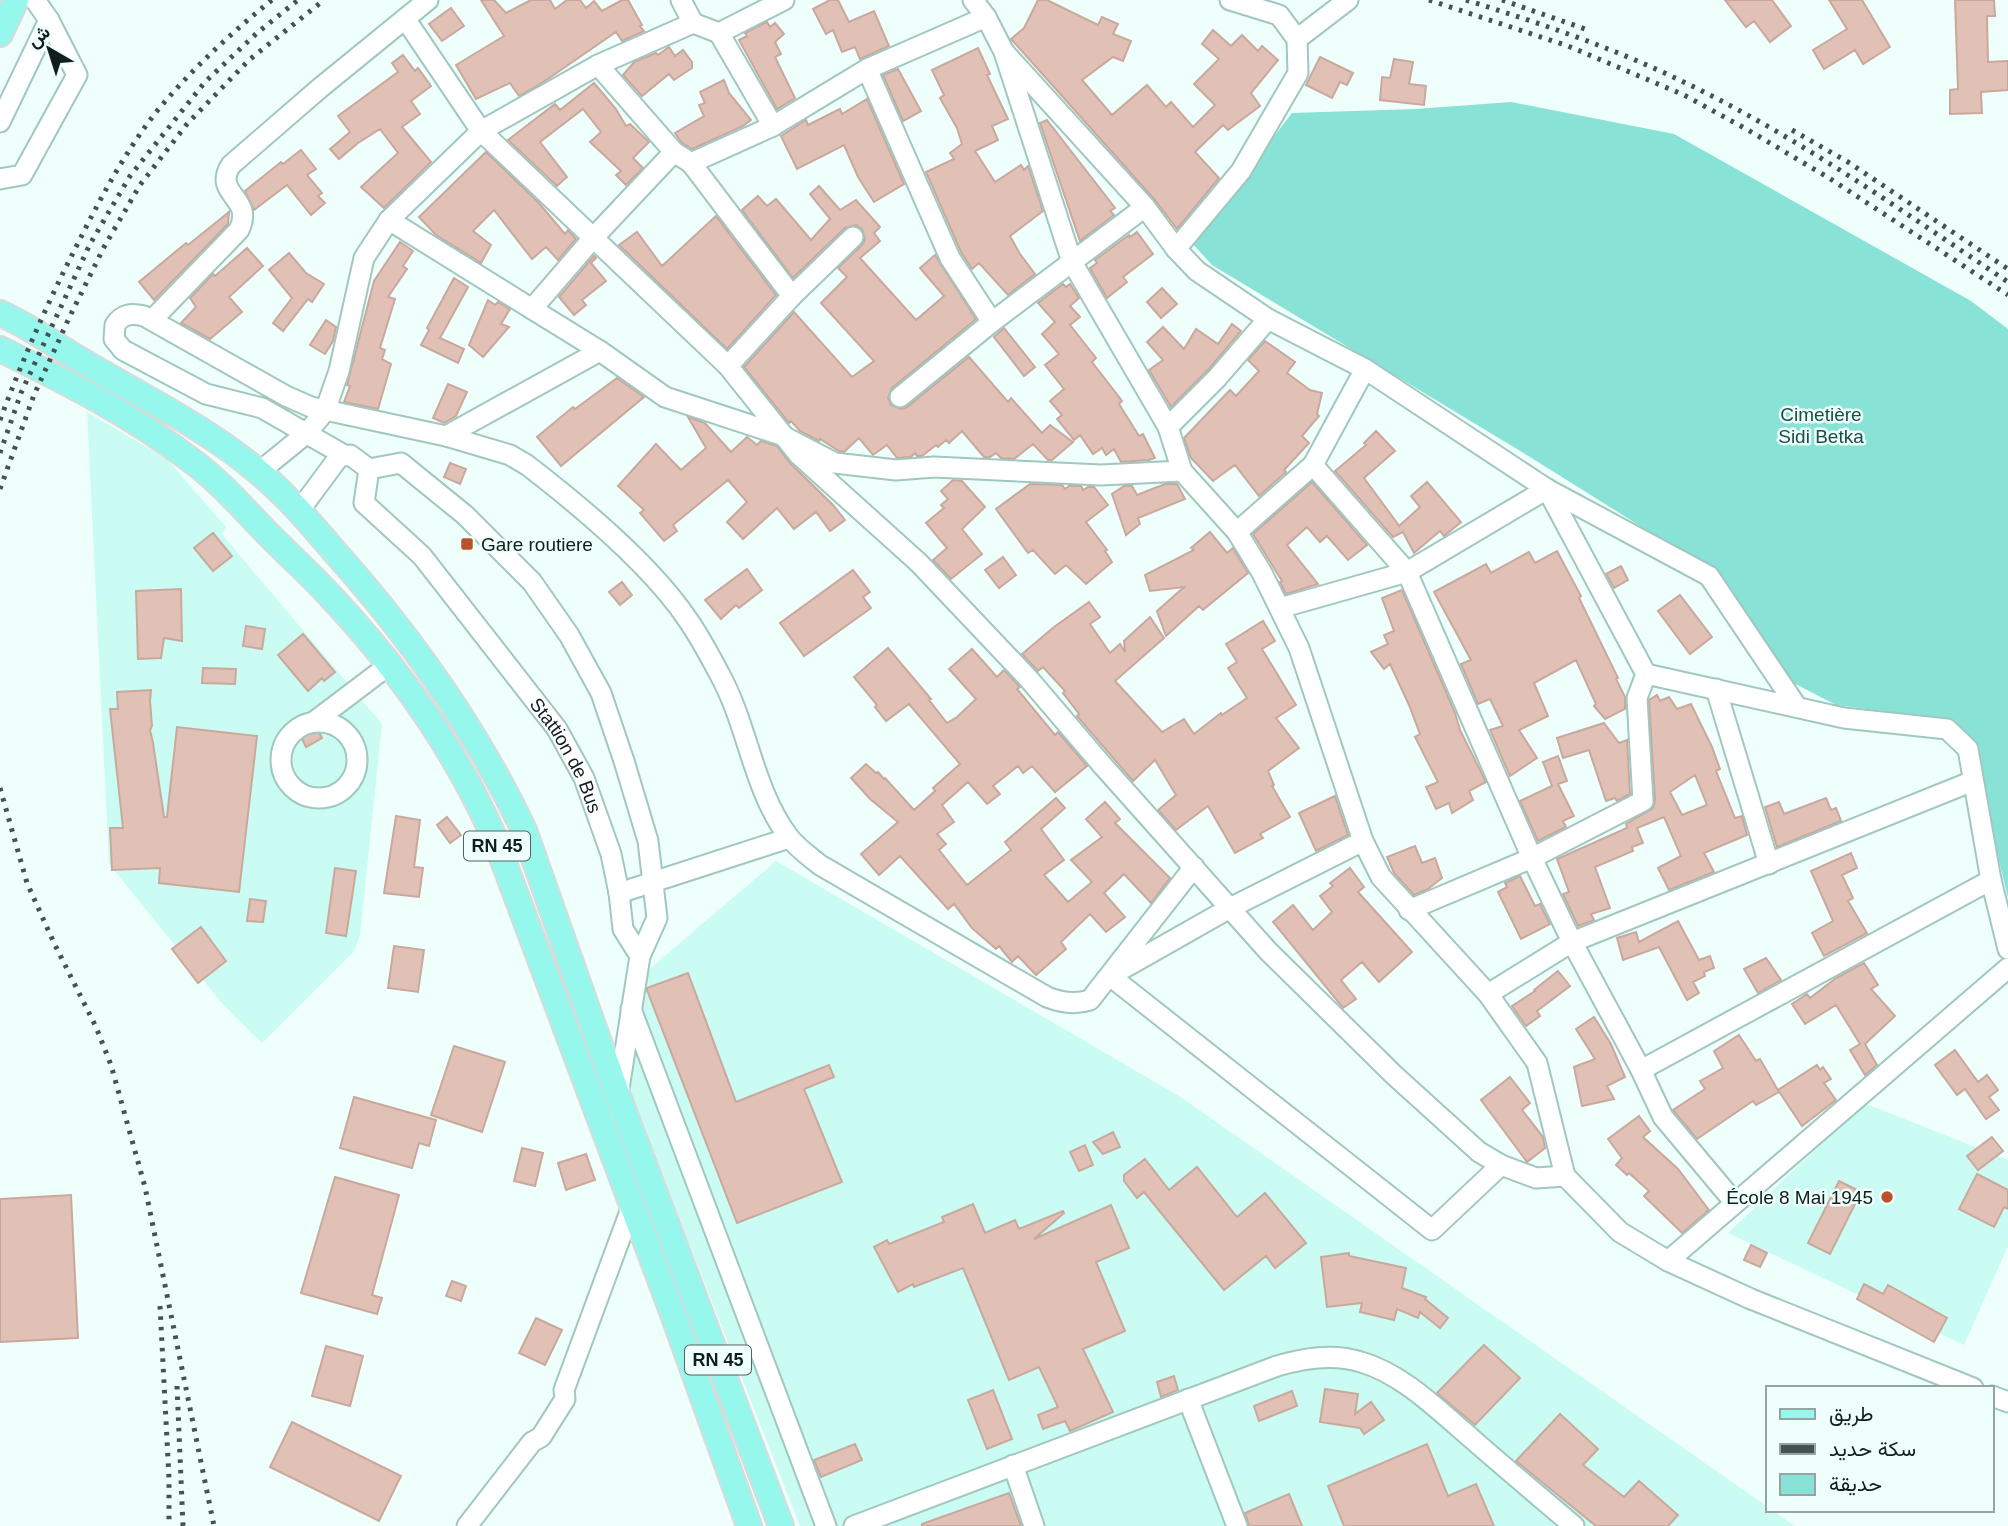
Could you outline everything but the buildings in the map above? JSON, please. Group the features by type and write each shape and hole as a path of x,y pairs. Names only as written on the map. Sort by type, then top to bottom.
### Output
{"main road":[{"path":"0,34 16,0"},
{"name":"RN 45","path":"0,313 161,405 254,469 299,511 353,572 410,643 464,719 524,830 618,1096 781,1526"},
{"name":"RN 45","path":"0,349 106,403 178,450 226,491 332,597 389,665 438,736 477,799 495,839 749,1526"},
{"path":"226,491 237,472 254,469"},
{"path":"272,538 292,526 299,511"},
{"path":"632,1206 655,1195"}],"street":[{"path":"0,179 22,174 76,75 49,20 35,0"},
{"path":"152,320 239,230 243,221 243,210 226,184 225,175 231,165 428,0"},
{"path":"681,0 693,23 719,33 773,126"},
{"path":"719,33 784,0"},
{"path":"973,0 986,17 1004,52 1072,262 1168,427 1182,471 1237,532 1280,608 1299,648 1363,841 1381,877 1489,994 1537,1063 1564,1177 1620,1232 1668,1261 1751,1299 1968,1386"},
{"path":"1176,249 1241,171 1298,73 1297,39 1279,15 1230,0"},
{"path":"1297,39 1347,1"},
{"path":"691,163 773,126 867,69 986,17"},
{"path":"0,122 49,20"},
{"path":"406,20 481,131 728,366 799,455 919,562 1028,678 1268,951 1394,1075 1479,1152 1501,1165 1536,1178 1564,1177"},
{"path":"254,469 307,432 325,411 340,371 364,258 389,220 481,131 598,65 693,23"},
{"path":"1004,52 1144,207 1176,249 1197,271 1268,319 1365,369 1546,489 1709,576 1797,707"},
{"path":"598,65 674,152 691,163 792,296"},
{"path":"867,69 950,257 992,322"},
{"path":"532,309 594,237 674,152"},
{"path":"900,397 992,322 1144,207"},
{"path":"389,220 600,351 665,397 781,435 835,463 895,470 933,467 1101,475 1182,471"},
{"path":"728,366 792,296 853,237"},
{"path":"344,455 262,408 199,391 123,350 114,339 114,325 124,315 138,315 152,320 286,396 325,411 446,436 510,455 527,465 622,546 688,619 722,679 771,807 789,838 820,865 1047,997 1069,1003 1090,1000 1194,867"},
{"path":"1168,427 1217,378 1268,319"},
{"path":"446,436 600,351"},
{"path":"1237,532 1313,466 1365,369"},
{"path":"299,511 335,460 344,455 350,455 369,469 401,463 465,515 532,582 569,635 601,693 648,841 657,918 640,956 618,1096"},
{"path":"1313,466 1407,572 1532,858 1572,942 1641,1070 1663,1117 1735,1203"},
{"name":"Stattion de Bus","path":"369,469 364,503 422,556 557,729 584,778 611,854 623,929 640,956"},
{"path":"1280,608 1407,572 1546,489"},
{"path":"1409,910 1532,858 1643,801 1637,698 1646,674 1546,489"},
{"path":"315,721 340,727 355,747 357,760 349,784 328,798 303,796 292,789 280,766 280,754 285,742 292,732 315,721 389,665"},
{"path":"1646,674 1844,718 1947,729 1968,749 1991,880 2008,949"},
{"path":"1716,688 1769,864"},
{"path":"1489,994 1572,942 1973,780"},
{"path":"619,893 789,838"},
{"path":"1110,976 1230,908 1363,841"},
{"path":"1641,1070 1991,880"},
{"path":"1668,1261 2008,968"},
{"path":"1110,976 1432,1230 1501,1165"},
{"path":"631,1008 826,1526"},
{"path":"467,1526 532,1442 532,1433 556,1394 564,1390 632,1206"},
{"path":"854,1526 1277,1366 1303,1359 1331,1357 1362,1362 1391,1375 1427,1401 1574,1526"},
{"path":"1188,1399 1237,1526"},
{"path":"1013,1465 1034,1526"}],"shaded area":[{"path":"87,412 167,459 226,527 222,534 382,724 360,935 354,951 262,1043 221,1002 109,864"},
{"path":"776,861 1179,1096 1766,1506 1766,1512 1775,1512 1795,1526 800,1526 630,1093 646,972"},
{"name":"École 8 Mai 1945","path":"1864,1103 2008,1160 2008,1246 1964,1345 1728,1233"}],"green space":[{"name":"Cimetière Sidi Betka","path":"1511,102 1674,134 1971,301 2008,329 2008,898 1993,836 1977,745 1948,719 1836,705 1786,679 1720,576 1530,457 1212,265 1192,243 1292,113 1416,109"}],"railway":[{"path":"0,420 35,333 123,160 157,111 184,81 272,0"},
{"path":"0,453 21,393 90,244 130,176 205,82 257,33 298,0"},
{"path":"0,489 34,395 69,318 104,247 140,185 187,124 249,60 324,0"},
{"path":"1429,0 1568,46 1684,95 1829,178 2008,295"},
{"path":"1466,0 1596,44 1715,98 1759,121 1843,172 2008,282"},
{"path":"1502,0 1588,30"},
{"path":"1792,130 1848,162 2008,269"},
{"path":"0,788 27,883 96,1027 111,1065 145,1187 214,1526"},
{"path":"160,1306 169,1526"},
{"path":"177,1386 183,1526"}],"place":[{"name":"Gare routiere","path":"467,544"},
{"name":"École 8 Mai 1945","path":"1887,1197"}]}
